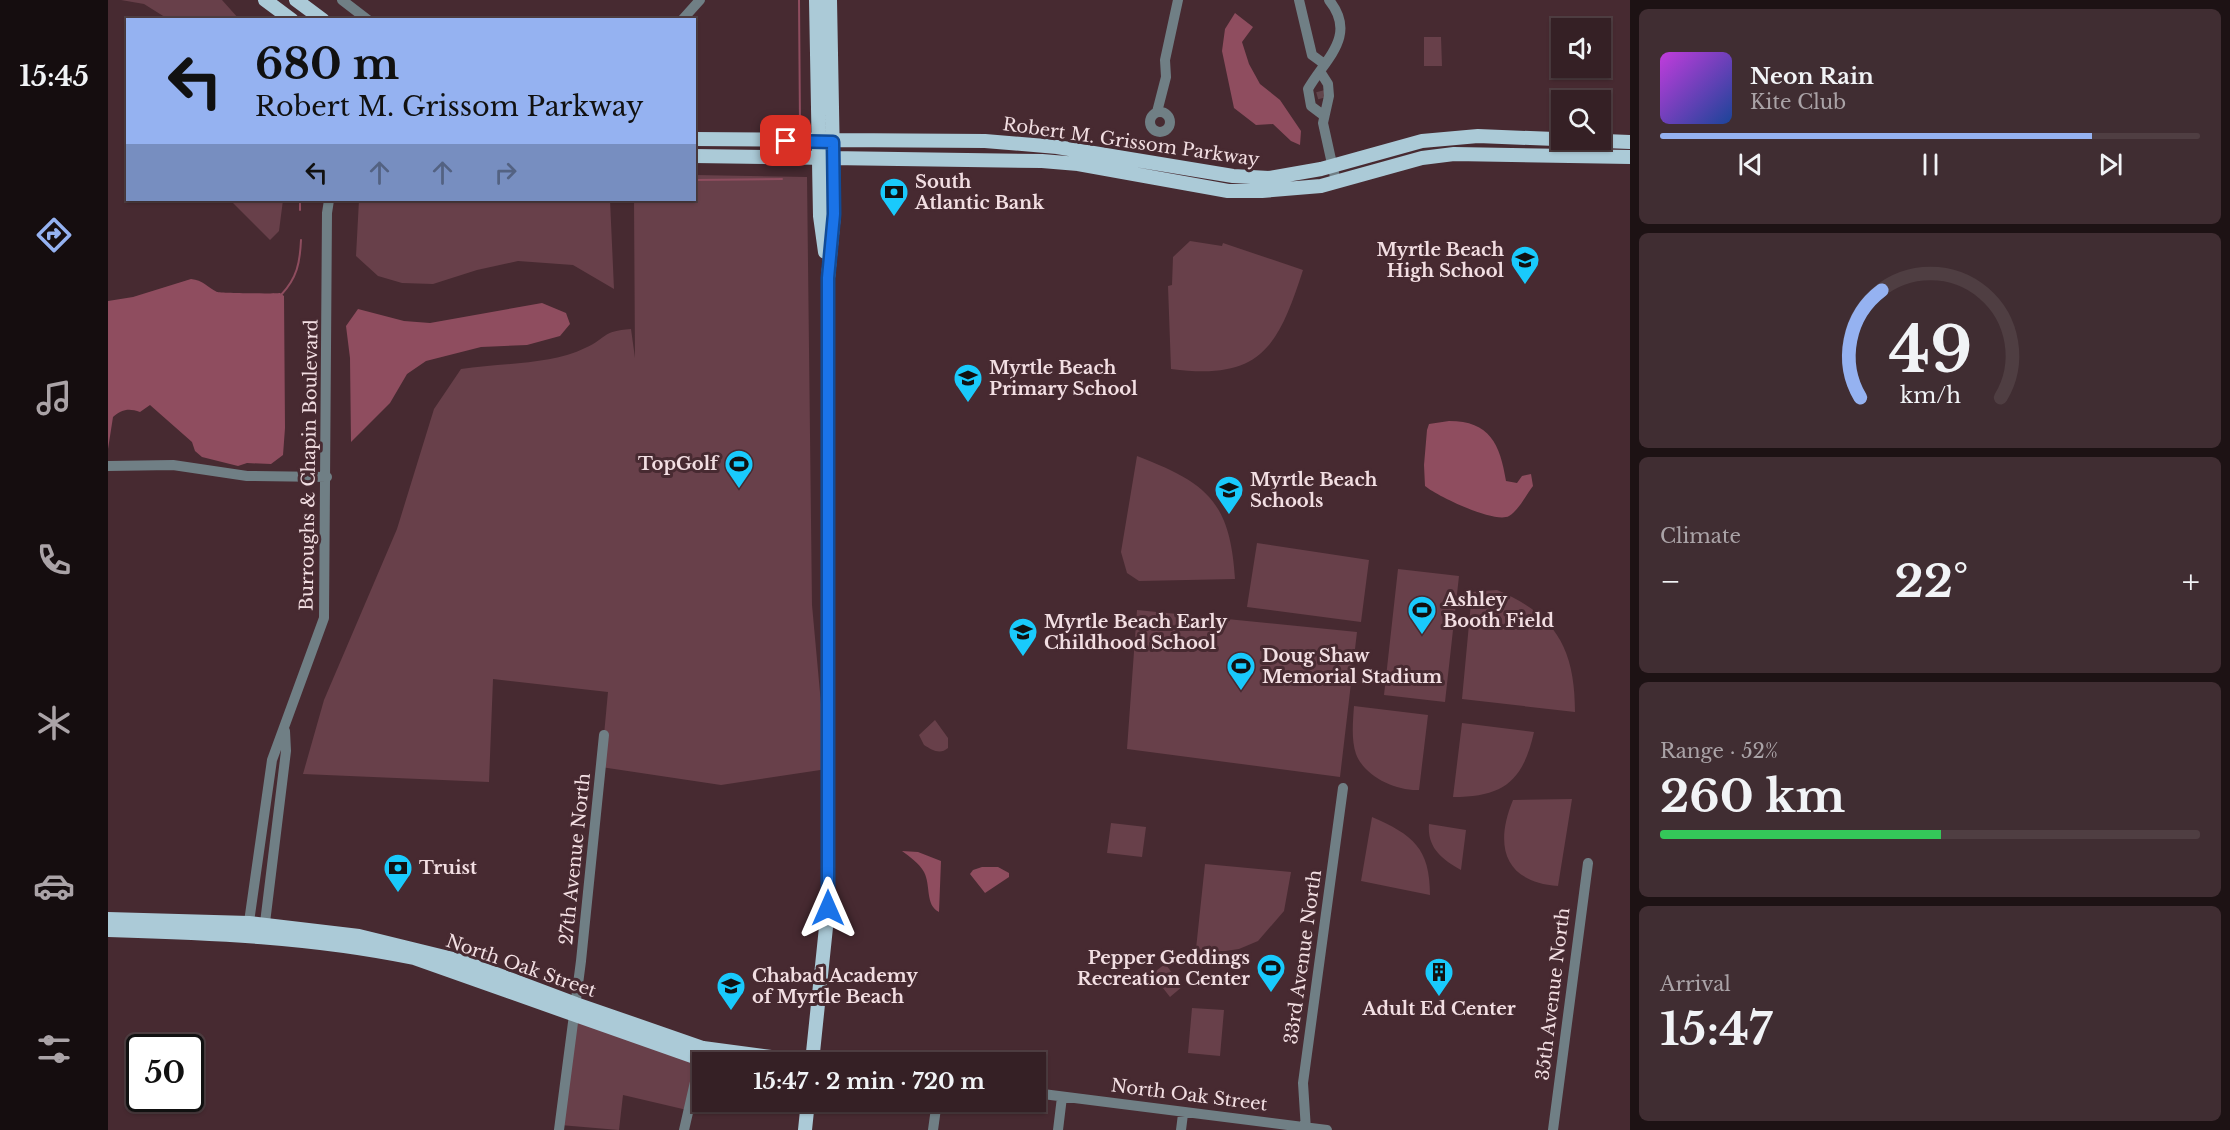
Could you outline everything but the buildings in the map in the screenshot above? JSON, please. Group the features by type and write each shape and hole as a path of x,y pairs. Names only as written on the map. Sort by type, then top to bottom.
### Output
{"main road":[{"path":"265,0 289,18"},
{"path":"296,0 320,18"},
{"path":"812,1052 828,908 828,278 834,214 826,157 819,141 816,0"},
{"path":"826,157 833,142 830,0"},
{"name":"Robert M. Grissom Parkway","path":"696,139 833,142 985,141 1047,146 1233,176 1269,178 1332,166 1422,141 1478,136 1630,142"},
{"name":"Robert M. Grissom Parkway","path":"696,156 1042,161 1078,164 1228,190 1263,191 1336,182 1422,158 1454,154 1630,157"},
{"name":"North Oak Street","path":"108,919 359,936 461,961 575,1010 698,1052"},
{"name":"North Oak Street","path":"108,930 248,929"},
{"path":"805,1130 807,1112"}],"street":[{"path":"342,0 365,18"},
{"path":"684,18 700,0"},
{"path":"1157,112 1166,77 1165,60 1178,0"},
{"path":"1299,0 1312,55 1323,72 1320,102"},
{"path":"1329,0 1339,12 1343,25 1323,72 1320,102 1336,182"},
{"name":"Burroughs & Chapin Boulevard","path":"248,929 272,760 324,618 329,201"},
{"path":"108,466 173,465 247,476 327,477"},
{"name":"Burroughs & Chapin Boulevard","path":"264,931 286,751 285,725"},
{"name":"27th Avenue North","path":"559,1130 575,1010 604,735"},
{"name":"33rd Avenue North","path":"1306,1129 1303,1083 1343,788"},
{"name":"35th Avenue North","path":"1553,1130 1588,863"},
{"path":"684,1130 692,1094"},
{"name":"North Oak Street","path":"1046,1095 1183,1114 1327,1130"},
{"path":"1058,1130 1062,1097"},
{"path":"933,1130 935,1112"},
{"path":"1181,1130 1183,1114"}],"shaded area":[{"path":"121,0 222,0 238,18 166,18 144,4"},
{"path":"1235,13 1253,27 1242,42 1249,64 1260,84 1280,100 1301,131 1300,145 1291,141 1273,124 1256,125 1234,108 1222,51 1225,29"},
{"path":"1424,37 1441,37 1442,66 1424,66"},
{"path":"696,175 807,177 812,605 827,769 721,785 601,767 608,692 493,679 489,782 303,774 324,700 397,529 434,409 461,369 557,358 585,348 614,331 631,329 635,358 634,201 696,201"},
{"path":"231,201 283,201 279,231 270,240"},
{"path":"359,201 610,201 614,289 573,265 518,261 477,270 433,284 402,283 378,276 356,256"},
{"path":"1190,241 1222,246 1223,243 1303,270 1294,297 1274,338 1261,353 1246,363 1226,369 1201,371 1171,369 1168,286 1172,285 1173,257"},
{"path":"191,279 202,282 217,292 280,293 284,296 285,428 283,455 271,464 247,463 238,466 202,457 195,451 192,442 150,405 140,412 126,410 113,417 108,449 108,301 133,297"},
{"path":"542,303 566,313 570,324 560,336 527,345 481,347 426,361 407,374 390,403 351,442 350,358 346,326 358,309 404,321 430,323"},
{"path":"1449,421 1474,425 1491,437 1500,456 1506,481 1517,483 1522,476 1531,474 1533,486 1509,516 1479,513 1425,486 1424,465 1429,424"},
{"path":"1137,456 1181,476 1210,498 1220,513 1227,531 1235,579 1139,581 1127,573 1121,552"},
{"path":"1257,543 1369,560 1361,622 1247,607"},
{"name":"Ashley Booth Field","path":"1398,569 1459,576 1445,702 1384,695"},
{"path":"1497,590 1534,611 1548,623 1558,637 1566,652 1571,670 1575,712 1462,699 1472,592"},
{"name":"Doug Shaw Memorial Stadium","path":"1137,610 1357,632 1340,777 1127,749"},
{"path":"1354,706 1428,715 1419,790 1401,788 1382,781 1360,762 1353,743"},
{"path":"935,720 948,738 948,748 942,751 933,750 924,745 919,735"},
{"path":"1462,723 1534,732 1524,763 1508,783 1486,794 1453,797"},
{"path":"1572,799 1558,886 1540,883 1526,877 1515,869 1508,859 1505,846 1504,832 1513,800"},
{"path":"1372,817 1398,830 1416,845 1427,866 1430,895 1361,881"},
{"path":"1111,823 1146,827 1142,857 1107,853"},
{"path":"1429,824 1466,830 1461,870 1437,852 1430,839"},
{"path":"902,851 918,852 941,861 939,912 930,900 924,872"},
{"path":"1205,864 1291,872 1284,911 1258,941 1239,949 1218,952 1196,949"},
{"path":"982,867 998,867 1009,873 1009,877 985,893 970,874 973,870"},
{"path":"1165,964 1183,986 1170,997 1152,974"},
{"path":"1192,1008 1224,1010 1220,1056 1188,1053"},
{"path":"574,1015 692,1056 692,1090 687,1110 623,1095 619,1130 560,1125"}],"waterway":[{"path":"799,0 800,126"},
{"path":"696,180 782,179"},
{"path":"300,201 300,210"},
{"path":"281,295 297,270 301,240"}],"tunnel":[{"path":"1321,91 1323,98"}],"place":[{"name":"South Atlantic Bank","path":"894,218"},
{"name":"Myrtle Beach High School","path":"1525,286"},
{"name":"Myrtle Beach Primary School","path":"968,404"},
{"name":"TopGolf","path":"739,490"},
{"name":"Myrtle Beach Schools","path":"1229,516"},
{"name":"Ashley Booth Field","path":"1422,636"},
{"name":"Myrtle Beach Early Childhood School","path":"1023,658"},
{"name":"Doug Shaw Memorial Stadium","path":"1241,692"},
{"name":"Truist","path":"398,894"},
{"name":"Pepper Geddings Recreation Center","path":"1271,994"},
{"name":"Adult Ed Center","path":"1439,998"},
{"name":"Chabad Academy of Myrtle Beach","path":"731,1012"}],"route":[{"path":"786,141 833,142 834,214 828,278 828,908"}]}
